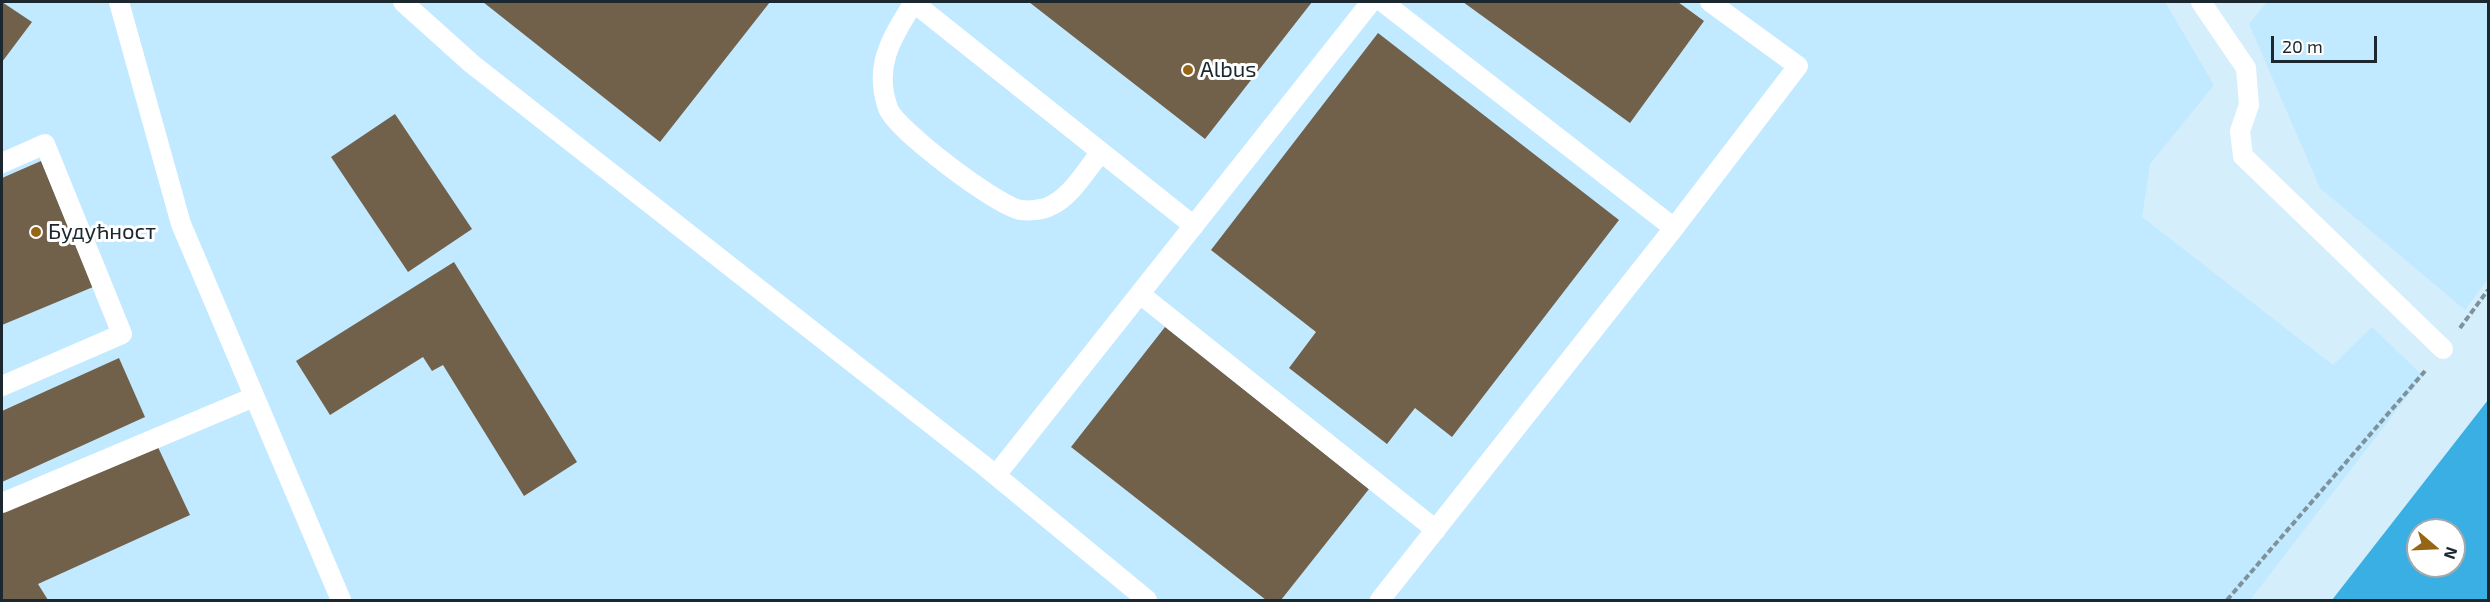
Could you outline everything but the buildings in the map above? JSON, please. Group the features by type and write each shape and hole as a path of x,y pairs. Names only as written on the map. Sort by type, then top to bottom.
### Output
{"lane":[{"path":"119,2 181,224 341,600"},
{"path":"403,2 472,64 996,475 1147,600"},
{"path":"1101,152 1064,198 1046,208 1019,210 987,192 905,132 888,110 881,75 887,46 914,2 1194,226"},
{"path":"996,475 1371,2"},
{"path":"1383,2 1674,228"},
{"path":"1380,600 1674,228 1798,66 1710,2"},
{"path":"2200,2 2246,68 2249,105 2240,131 2243,156 2443,349"},
{"path":"2,163 45,144 122,334 2,386"},
{"path":"1140,294 1436,530"},
{"path":"2,503 254,397"}],"path":[{"path":"2226,600 2443,349 2488,290"}],"shaded area":[{"path":"2,2 2165,2 2214,85 2150,164 2142,217 2333,365 2372,327 2423,376 2250,600 2,600"},
{"path":"2267,2 2488,2 2488,279 2465,310 2320,188 2249,24"}],"water":[{"path":"2488,400 2488,600 2332,600"}],"place":[{"name":"Albus","path":"1188,70"},
{"name":"Будућност","path":"36,232"}]}
